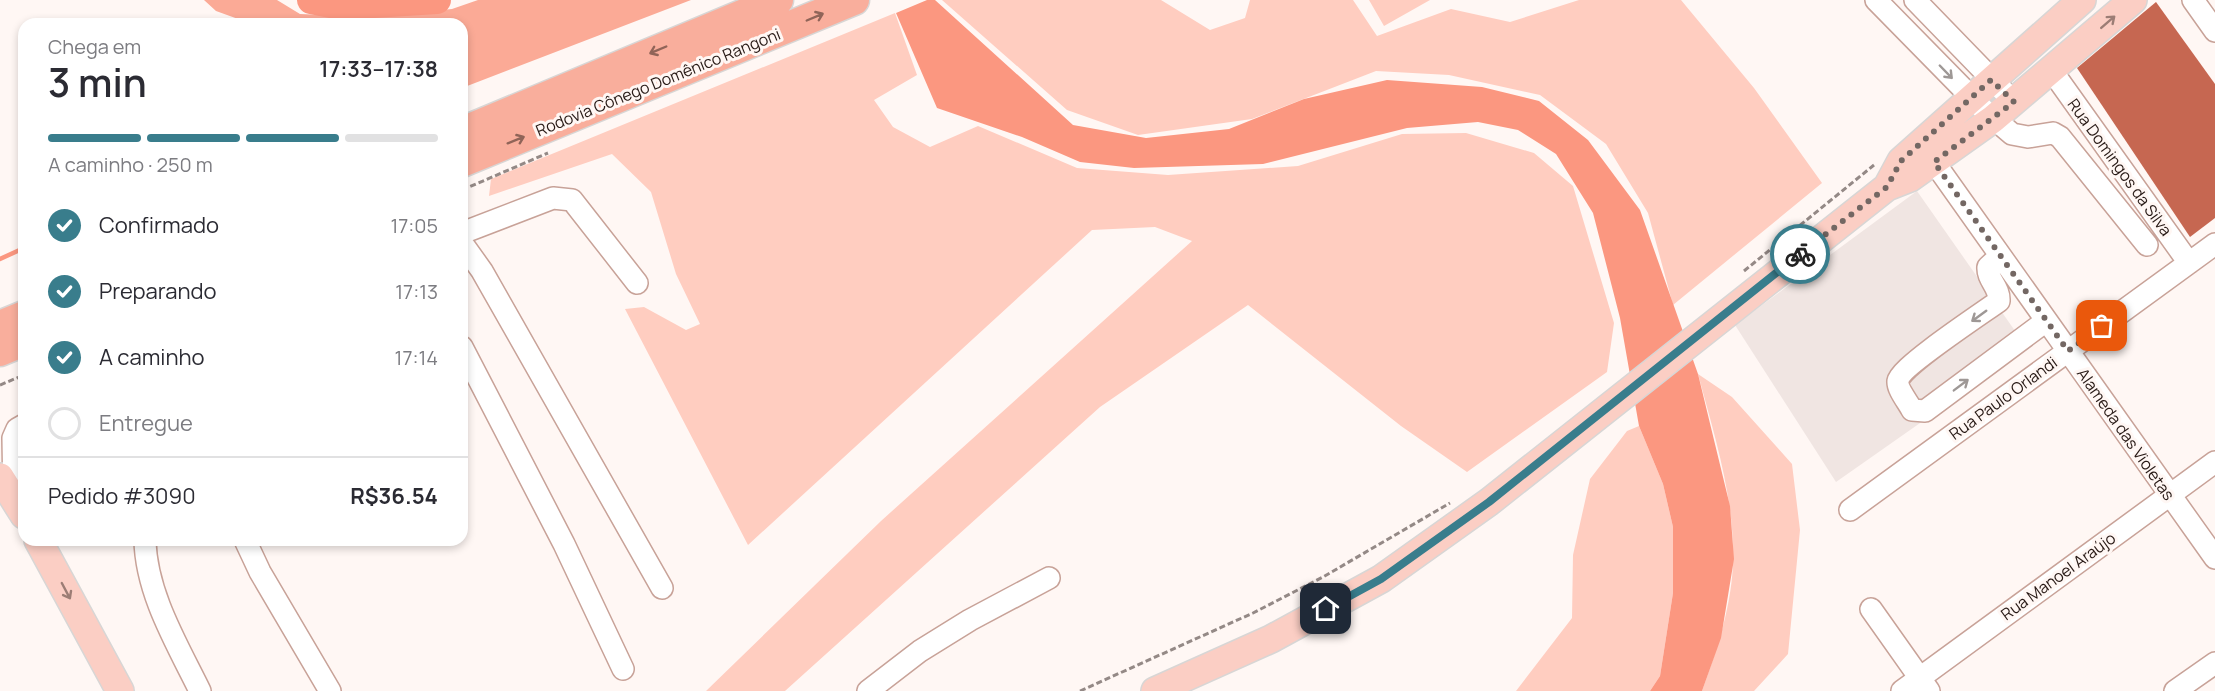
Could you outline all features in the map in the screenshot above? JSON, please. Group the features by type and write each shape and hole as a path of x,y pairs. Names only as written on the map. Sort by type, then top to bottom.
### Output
{"highway":[{"name":"Rodovia Cônego Domênico Rangoni","path":"468,129 778,0"},
{"name":"Rodovia Cônego Domênico Rangoni","path":"468,160 854,0"},
{"path":"0,326 18,318"},
{"path":"0,351 18,344"}],"main road":[{"path":"1887,187 1901,161 1982,89 2050,24 2082,0"},
{"path":"1155,691 1271,639 1381,579 1489,502 1887,187 1910,178 1993,119 2133,0"},
{"path":"2050,24 2072,53"},
{"path":"2050,24 2052,71"},
{"path":"41,546 120,691"}],"street":[{"path":"1876,0 1921,46 1982,89 2014,102"},
{"path":"1915,0 1943,30 1982,89 1993,119 2012,134 2028,137 2054,133 2060,137 2147,244"},
{"path":"2193,0 2215,31"},
{"path":"1921,46 1943,30"},
{"name":"Rua Domingos da Silva","path":"2052,71 2189,263"},
{"name":"Alameda das Violetas","path":"1934,162 2215,558"},
{"path":"468,231 553,198 572,200 637,283"},
{"name":"Rua Paulo Orlandi","path":"1850,510 2215,244"},
{"path":"468,252 482,272 662,588"},
{"path":"2000,256 1988,267 1987,274 2000,292 1999,301 1902,373 1899,386 1912,410 1925,411 2046,321"},
{"path":"468,359 564,544 623,669"},
{"path":"13,496 13,438 18,428"},
{"name":"Rua Manoel Araújo","path":"1902,691 1924,685 2169,494 2215,462"},
{"path":"146,546 151,579 166,621 200,691"},
{"path":"248,546 260,572 330,691"},
{"path":"868,691 930,644 1049,578"},
{"path":"1871,609 1924,685"},
{"path":"2175,691 2215,663"}],"path":[{"path":"0,385 18,378"},
{"path":"1080,691 1263,608 1459,498"}],"shaded area":[{"path":"204,0 277,0 300,14 371,17 452,9 478,0 691,0 468,86 468,18 235,18 216,11"},
{"path":"927,0 935,0 1073,125 1146,138 1229,129 1304,99 1387,80 1482,87 1539,101 1588,140 1640,210 1698,374 1730,506 1734,559 1721,638 1702,691 1650,691 1660,676 1673,593 1673,527 1663,484 1639,426 1620,318 1593,213 1556,154 1518,130 1478,122 1407,128 1263,164 1134,168 1080,162 1022,137 937,108 896,13"},
{"path":"942,0 1161,0 1210,30 1245,18 1250,0 1353,0 1377,36 1451,9 1510,22 1579,0 1681,0 1754,88 1822,183 1673,305 1648,213 1606,144 1540,95 1449,75 1376,71 1252,119 1138,135 1067,110"},
{"path":"1369,0 1430,0 1384,26"},
{"path":"895,13 917,75 874,100 893,127 930,147 978,126 1077,168 1168,175 1298,166 1402,134 1466,133 1534,153 1573,186 1614,323 1607,372 1467,472 1401,426 1248,305 1100,407 785,691 706,691 881,521 1192,241 1155,227 1092,230 748,545 625,309 644,307 686,330 700,324 676,274 651,192 612,154 489,196 491,179"},
{"path":"1917,191 2027,348 1836,482 1735,325"},
{"path":"1698,374 1732,397 1792,464 1800,530 1788,654 1754,691 1702,691 1727,609 1733,558 1727,488"},
{"path":"1639,426 1663,484 1673,527 1673,593 1660,676 1650,691 1516,691 1572,618 1573,555 1590,479 1627,431"}],"building":[{"path":"2156,2 2215,84 2215,218 2190,237 2077,68"}],"waterway":[{"path":"311,0 341,6 437,0"},
{"path":"0,259 18,251"}],"way so far":[{"path":"1800,254 1887,187 1901,161 1991,80 2014,102 1934,162 2068,351 2102,326"}],"route":[{"path":"1326,609 1381,579 1489,502 1800,254"}]}
